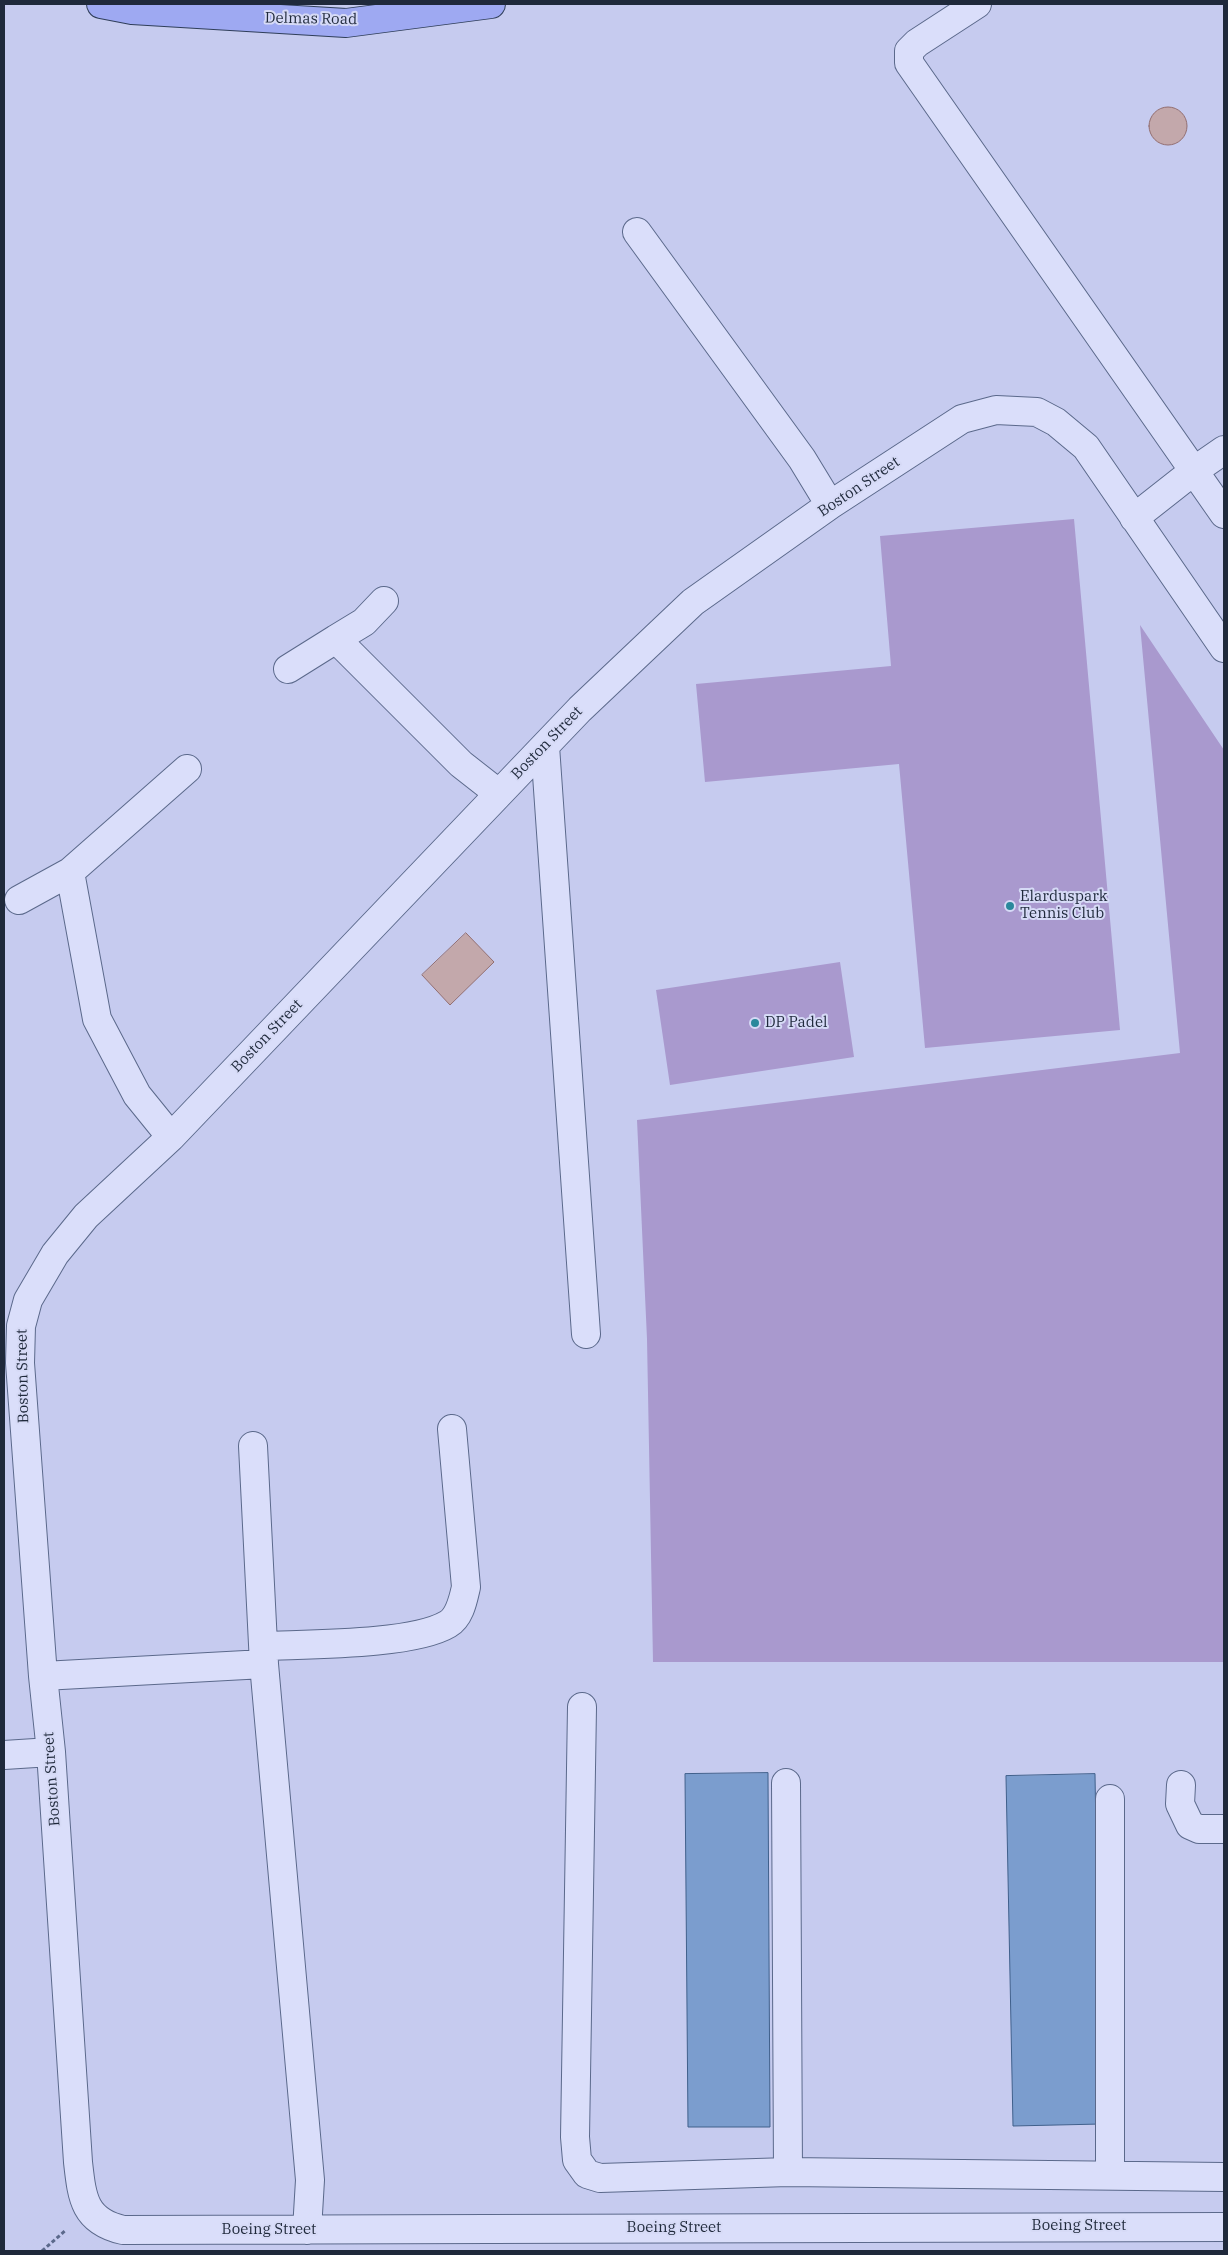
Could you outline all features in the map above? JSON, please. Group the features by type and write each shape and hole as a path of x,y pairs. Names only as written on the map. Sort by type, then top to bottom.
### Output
{"main road":[{"name":"Delmas Road","path":"101,4 132,10 346,22 491,4"}],"street":[{"path":"977,4 912,47 907,56 909,63 1224,514"},
{"path":"637,232 802,459 830,506"},
{"name":"Boston Street","path":"123,2230 106,2226 91,2214 80,2181 51,1752 43,1676 23,1419 20,1363 21,1326 28,1300 55,1254 86,1216 170,1137 580,709 692,602 830,506 962,420 996,410 1012,409 1037,412 1056,422 1086,447 1224,648"},
{"path":"1134,518 1195,470 1224,450"},
{"path":"288,669 364,622 384,601"},
{"path":"336,639 461,764 498,793"},
{"path":"545,746 586,1334"},
{"path":"19,900 70,872 187,769"},
{"path":"70,872 96,1019 137,1095 170,1137"},
{"path":"43,1676 264,1655 425,1634 450,1623 460,1609 466,1587 452,1429"},
{"path":"253,1446 264,1655 310,2180 307,2230"},
{"path":"582,1707 575,2137 577,2160 587,2174 600,2178 788,2172 1224,2177"},
{"path":"4,1755 51,1752"},
{"path":"786,1783 788,2172"},
{"path":"1180,1785 1180,1804 1190,1825 1200,1829 1224,1829"},
{"path":"1110,1799 1110,2175"},
{"name":"Boeing Street","path":"123,2230 1224,2227"}],"shaded area":[{"path":"1168,107 1182,112 1187,126 1182,140 1168,145 1154,140 1149,126 1154,112"},
{"name":"Elarduspark Tennis Club","path":"1074,519 1120,1030 925,1048 899,764 705,782 696,684 891,666 880,536"},
{"path":"1140,625 1224,750 1224,1662 653,1662 647,1339 637,1120 1180,1053"},
{"path":"466,933 494,962 450,1005 422,975"},
{"name":"DP Padel","path":"840,962 854,1057 670,1085 656,990"}],"building":[{"path":"768,1773 770,2127 688,2127 685,1774"},
{"path":"1095,1774 1101,2124 1013,2126 1006,1776"}],"place":[{"name":"Elarduspark Tennis Club","path":"1010,906"},
{"name":"DP Padel","path":"755,1023"}]}
